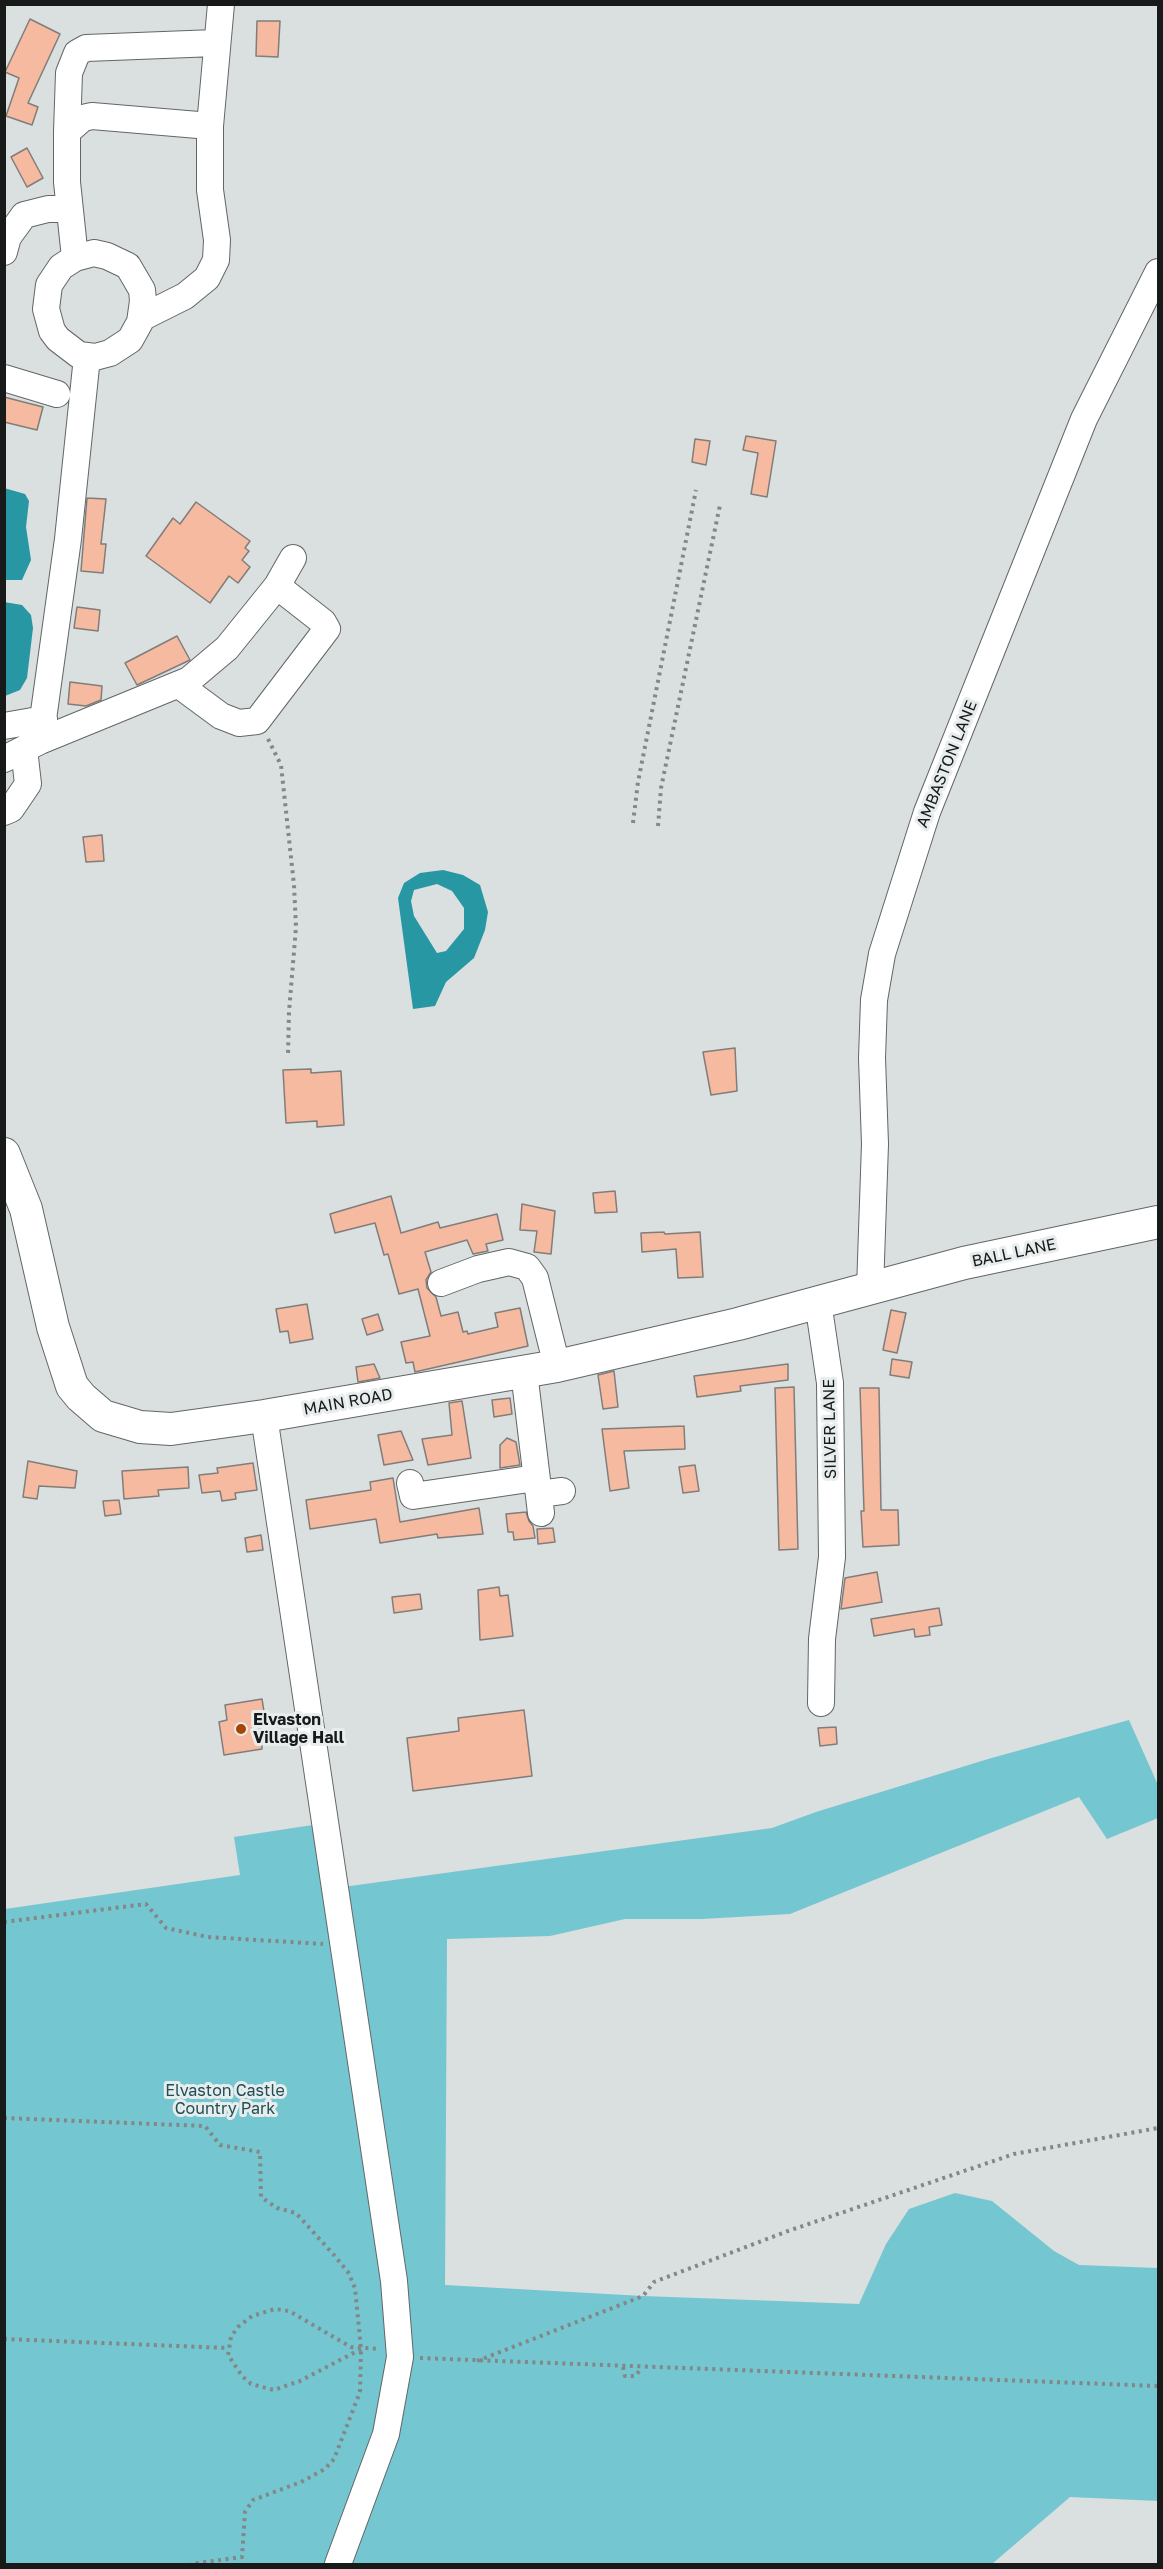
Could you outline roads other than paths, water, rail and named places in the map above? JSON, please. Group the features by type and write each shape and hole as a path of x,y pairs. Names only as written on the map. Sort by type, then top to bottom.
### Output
{"main road":[{"name":"MAIN ROAD","path":"4,1154 26,1209 65,1369 81,1397 103,1416 140,1427 171,1429 264,1416 557,1366 870,1289"},
{"name":"BALL LANE","path":"870,1289 964,1263 1158,1222"}],"street":[{"path":"141,318 185,296 207,278 216,260 217,240 210,200 210,126 215,43 221,4"},
{"path":"75,258 69,209 67,132 69,73 77,53 86,48 215,43"},
{"path":"67,132 83,118 92,116 210,126"},
{"path":"4,252 8,237 24,215 48,209 69,209"},
{"path":"94,253 107,256 128,266 142,290 141,318 130,340 120,347 95,357 87,357 69,350 52,331 46,309 49,285 61,267 75,258 94,253"},
{"name":"AMBASTON LANE","path":"870,1289 875,1155 872,1058 874,999 882,954 927,812 1084,419 1158,273"},
{"path":"4,812 11,809 28,784 28,742 68,539 87,357"},
{"path":"4,378 57,394"},
{"path":"28,742 180,685 227,648 277,586 293,558"},
{"path":"180,685 221,716 238,723 257,721 327,628 323,622 277,586"},
{"path":"4,726 28,742"},
{"path":"441,1283 478,1269 509,1262 527,1267 535,1278 557,1366"},
{"name":"SILVER LANE","path":"818,1302 830,1383 832,1557 822,1639 821,1702"},
{"path":"410,1483 413,1496 545,1494 524,1372"},
{"path":"264,1416 394,2281 400,2357 386,2434 338,2565"}],"place":[{"name":"Elvaston Village Hall","path":"241,1729"}],"park label":[{"name":"Elvaston Castle Country Park","path":"225,2100"}]}
